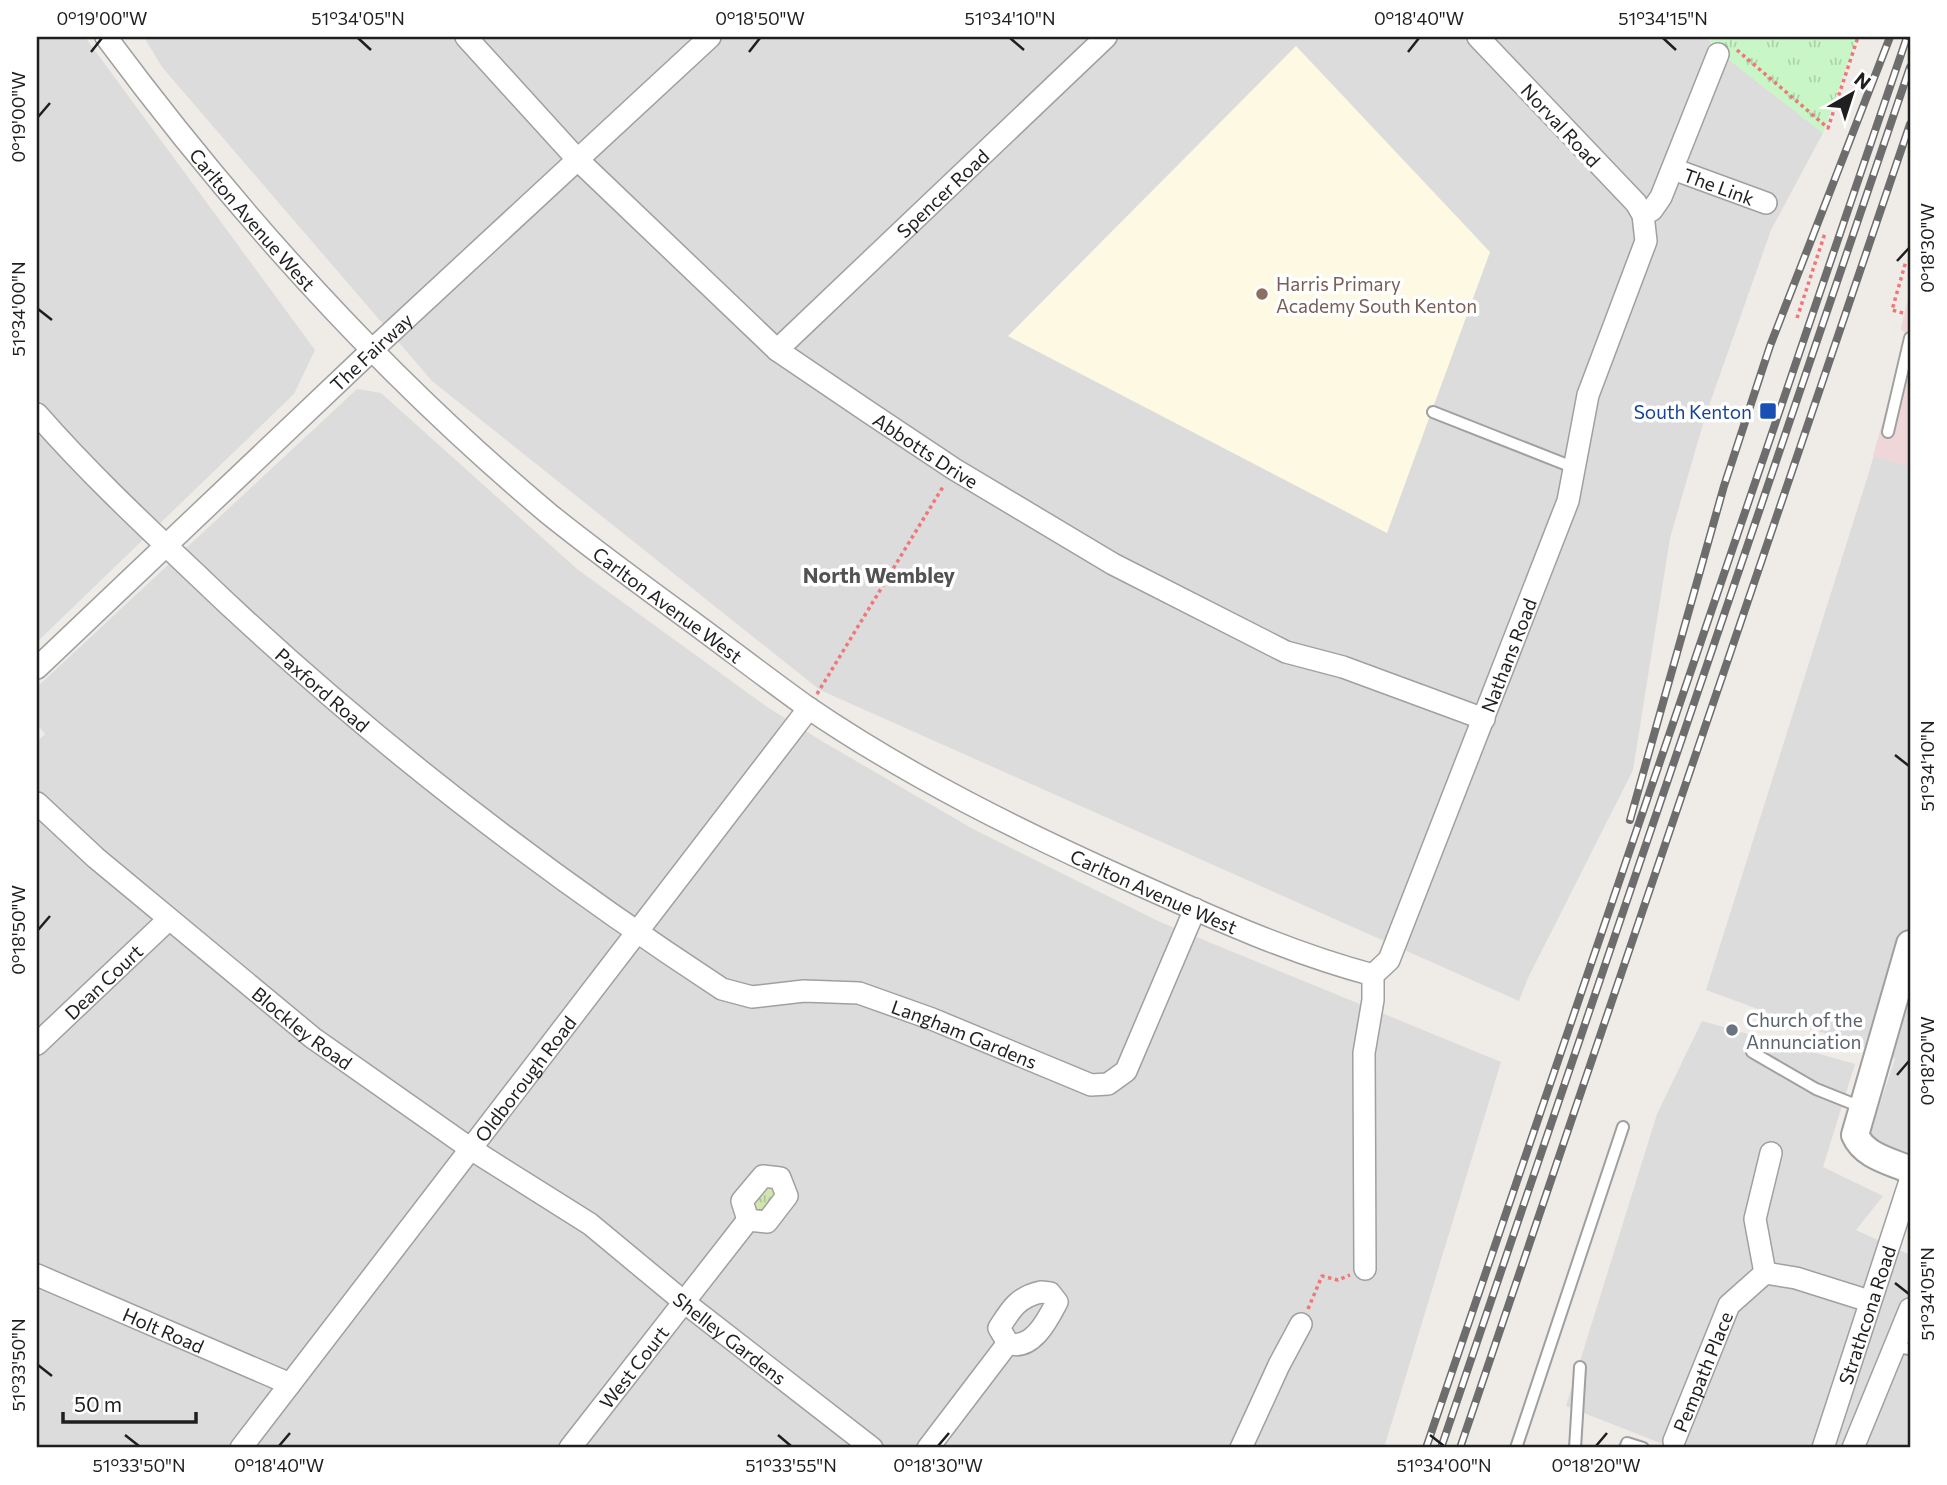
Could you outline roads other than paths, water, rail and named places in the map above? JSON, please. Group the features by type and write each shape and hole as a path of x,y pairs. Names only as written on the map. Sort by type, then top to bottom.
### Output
{"street":[{"name":"Carlton Avenue West","path":"107,37 172,126 251,221 372,350 448,425 549,513 809,708 970,804 1195,909 1332,964 1373,975"},
{"name":"Abbotts Drive","path":"466,37 578,160 778,350 954,469 1114,564 1286,652 1343,667 1484,719"},
{"name":"The Fairway","path":"37,668 372,350 710,37"},
{"name":"Spencer Road","path":"778,350 1106,37"},
{"name":"Norval Road","path":"1478,37 1643,215"},
{"path":"1643,215 1652,210 1661,197 1724,49"},
{"name":"The Link","path":"1673,169 1766,203"},
{"name":"Nathans Road","path":"1373,975 1389,960 1568,501 1588,395 1646,241 1643,215"},
{"name":"Paxford Road","path":"37,414 79,461 272,648 366,730 509,842 637,933"},
{"name":"Oldborough Road","path":"241,1448 809,708"},
{"name":"Blockley Road","path":"37,803 168,920 313,1038 471,1149 590,1224"},
{"name":"Langham Gardens","path":"637,933 722,989 752,997 804,991 859,993 932,1019 1091,1085 1108,1084 1126,1071 1195,909"},
{"name":"Dean Court","path":"37,1044 168,920"},
{"path":"1910,944 1855,1135 1860,1146 1910,1170"},
{"path":"1364,1269 1364,1053 1373,1000 1373,975"},
{"path":"1770,1153 1755,1219 1765,1273 1796,1278 1869,1301"},
{"name":"Strathcona Road","path":"1822,1448 1910,1181"},
{"name":"West Court","path":"570,1448 748,1220"},
{"name":"Shelley Gardens","path":"590,1224 684,1302 872,1448"},
{"name":"Pempath Place","path":"1674,1441 1729,1305 1765,1273"},
{"name":"Holt Road","path":"37,1275 290,1384"},
{"path":"1853,1448 1903,1348 1910,1308"},
{"path":"1241,1448 1301,1324"},
{"path":"928,1448 1008,1343"}],"lane":[{"path":"1888,432 1910,338"},
{"path":"1433,412 1575,468"},
{"path":"1752,1052 1816,1089 1861,1107"},
{"path":"1516,1448 1623,1127"},
{"path":"1574,1448 1580,1367"},
{"path":"1625,1448 1627,1443 1643,1448"}],"railway":[{"path":"1630,820 1724,486 1770,346 1890,37"},
{"path":"1426,1448 1907,37"},
{"path":"1441,1448 1910,67"},
{"path":"1460,1448 1910,124"}],"place":[{"name":"Harris Primary Academy South Kenton","path":"1262,294"},
{"name":"South Kenton","path":"1768,411"},
{"name":"Church of the Annunciation","path":"1732,1030"}],"district":[{"name":"North Wembley","path":"879,574"}]}
